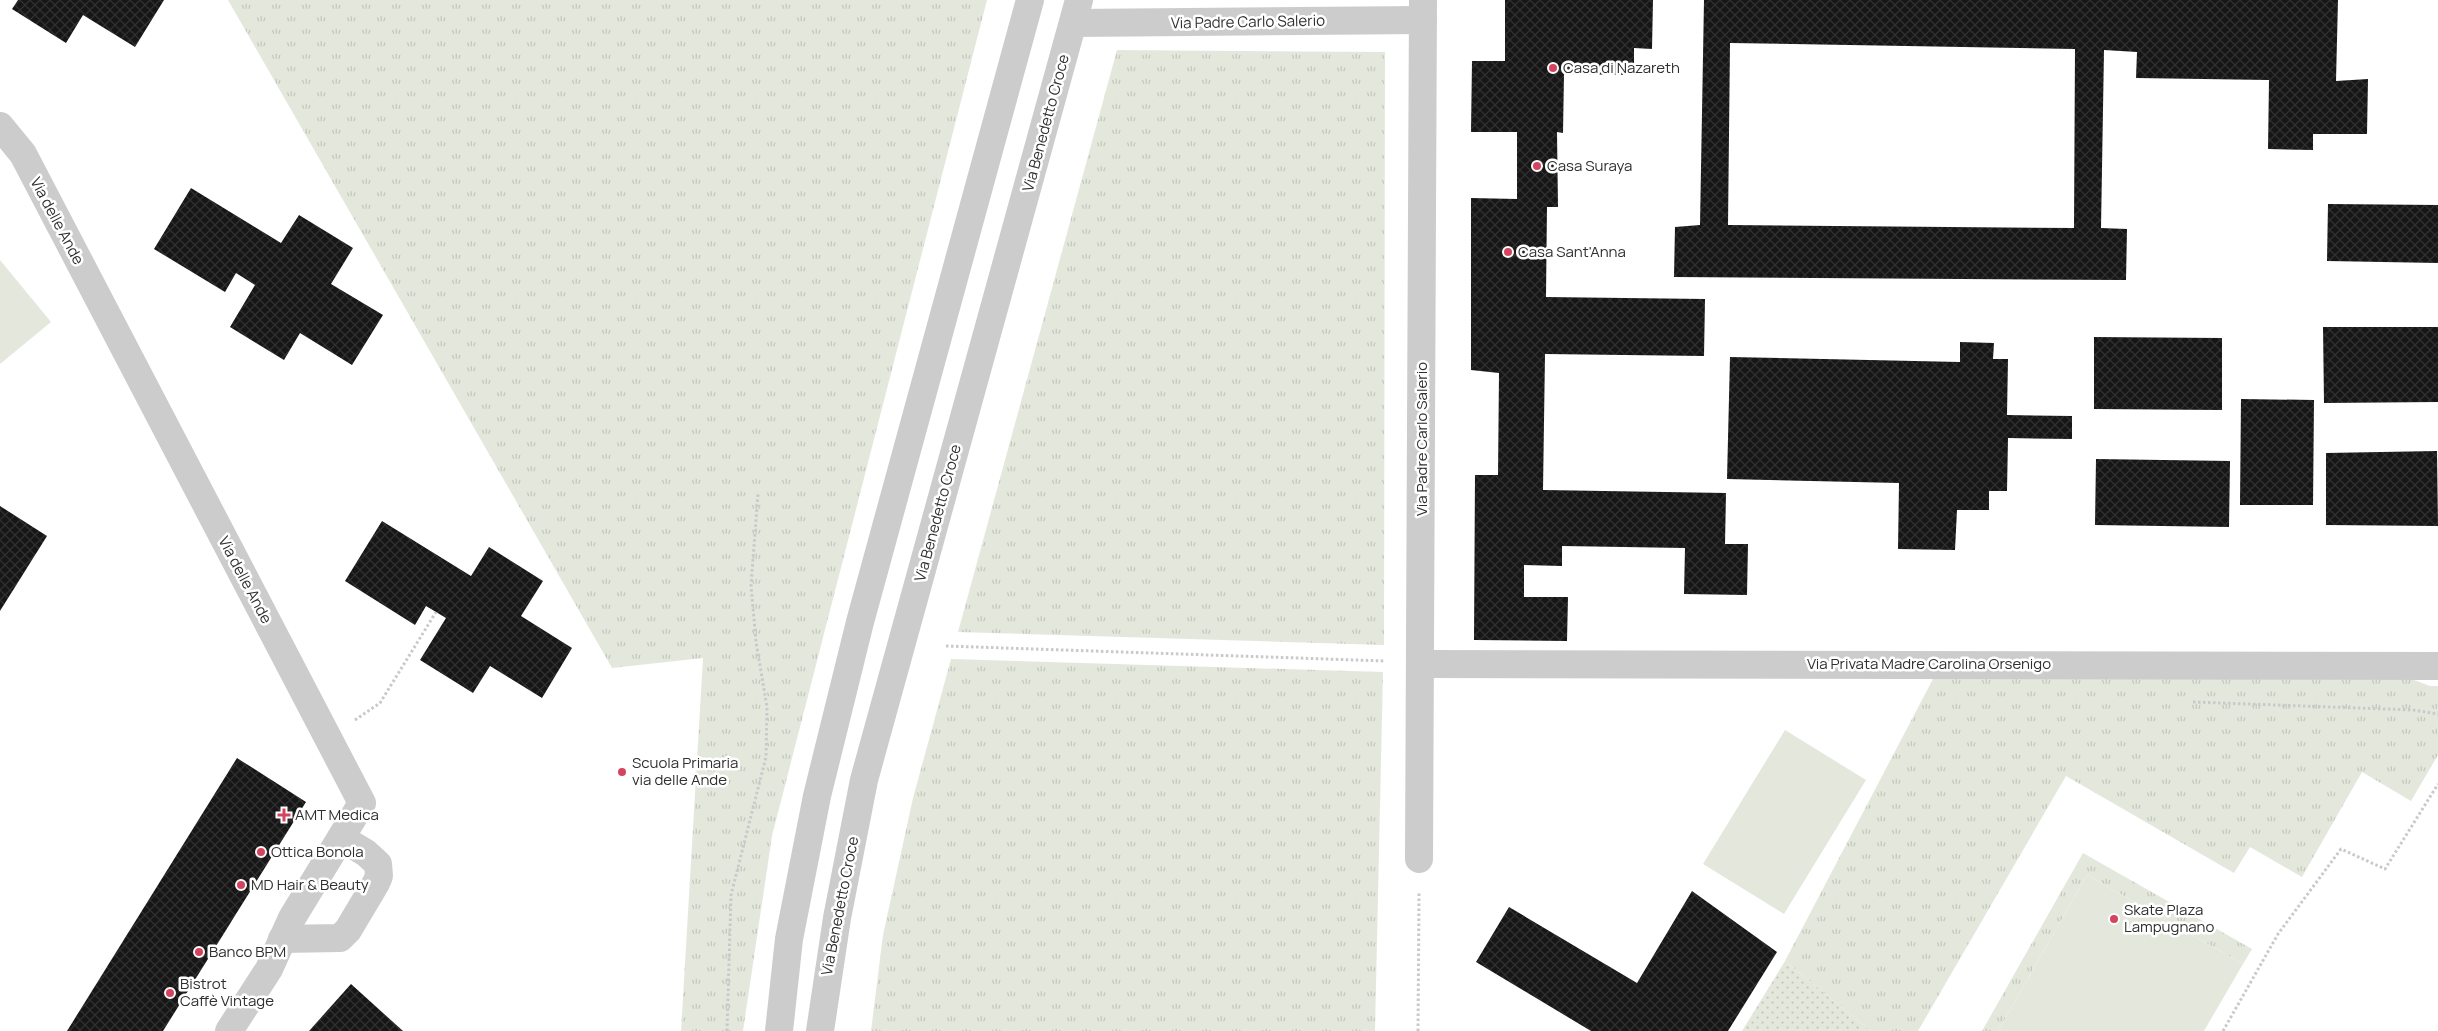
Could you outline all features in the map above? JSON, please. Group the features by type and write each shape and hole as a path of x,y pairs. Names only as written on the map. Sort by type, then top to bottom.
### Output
{"street":[{"path":"779,1031 789,939 817,796 860,622 1030,0"},
{"name":"Via Padre Carlo Salerio","path":"1076,11 1423,10 1420,859"},
{"name":"Via Benedetto Croce","path":"820,1031 837,918 864,780 1076,11"},
{"name":"Via delle Ande","path":"0,126 23,154 362,804 292,918 269,969 229,1031"},
{"name":"Via Privata Madre Carolina Orsenigo","path":"1421,664 2438,666"},
{"path":"282,939 340,938 348,930 376,883 379,876 378,864 366,853 341,838"}],"path":[{"path":"727,1031 731,895 766,757 767,707 756,642 751,585 758,494"},
{"path":"354,721 380,703 436,612"},
{"path":"946,646 1385,661"},
{"path":"2223,1031 2278,934 2340,849 2385,869 2438,784"},
{"path":"1418,1031 1420,859"}],"green space":[{"path":"228,0 987,0 772,836 743,1031 681,1031 703,658 612,668"},
{"path":"1117,50 1385,52 1384,645 958,632"},
{"path":"0,260 51,322 0,364"},
{"path":"951,659 1383,672 1375,1031 871,1031 883,935 913,798"},
{"path":"1934,677 2414,680 2430,686 2438,686 2438,755 2411,801 2362,772 2302,877 2250,847 2234,873 2066,776 1918,1031 1871,1031 1785,961"},
{"path":"1785,730 1866,780 1784,914 1703,864"},
{"path":"2083,853 2252,949 2243,964 2087,875 1998,1031 1982,1031"},
{"name":"Skate Plaza Lampugnano","path":"2087,875 2243,964 2204,1031 1998,1031"},
{"path":"1785,961 1871,1031 1742,1031"}],"building":[{"path":"18,0 164,0 135,47 83,15 66,43 12,9"},
{"path":"1505,0 1653,0 1652,49 1634,48 1634,75 1564,74 1563,133 1557,132 1558,207 1547,207 1546,297 1705,299 1704,356 1545,354 1543,490 1726,493 1725,544 1748,544 1747,595 1684,594 1685,548 1562,546 1562,566 1524,565 1524,597 1568,597 1567,641 1474,640 1475,475 1498,475 1499,373 1471,370 1471,198 1517,199 1517,132 1471,132 1472,61 1505,61"},
{"path":"1704,0 2338,0 2336,81 2368,79 2367,134 2313,134 2313,150 2268,149 2269,80 2136,78 2137,52 2104,50 2101,228 2127,229 2126,280 1674,277 1675,227 1700,225","holes":["1730,43 2075,49 2074,228 1728,225"]},
{"path":"191,188 281,243 299,215 353,248 331,284 383,315 352,365 300,333 284,360 230,327 255,285 236,273 225,292 154,249"},
{"path":"2328,204 2438,205 2438,263 2327,261"},
{"path":"2323,327 2438,327 2438,402 2324,403"},
{"path":"2094,337 2222,338 2222,410 2094,409"},
{"path":"1960,342 1994,343 1993,359 2008,359 2007,415 2072,416 2072,439 2008,438 2007,491 1989,491 1989,510 1957,510 1955,550 1898,549 1899,483 1727,479 1730,357 1960,362"},
{"path":"2241,399 2314,400 2313,505 2240,505"},
{"path":"2437,451 2438,526 2326,525 2326,453"},
{"path":"2096,459 2230,461 2229,527 2095,525"},
{"path":"0,506 47,536 0,611"},
{"path":"382,521 471,576 489,547 543,581 521,616 572,648 542,698 490,666 473,693 420,660 446,618 426,606 415,625 345,581"},
{"path":"237,758 306,802 163,1031 67,1031"},
{"path":"1692,891 1777,952 1728,1031 1591,1031 1476,962 1509,907 1637,983"},
{"path":"351,984 403,1031 309,1031"}],"place":[{"name":"Casa di Nazareth","path":"1553,68"},
{"name":"Casa Suraya","path":"1537,166"},
{"name":"Casa Sant'Anna","path":"1508,252"},
{"name":"Scuola Primaria via delle Ande","path":"622,772"},
{"name":"AMT Medica","path":"284,815"},
{"name":"Ottica Bonola","path":"261,852"},
{"name":"MD Hair & Beauty","path":"241,885"},
{"name":"Skate Plaza Lampugnano","path":"2114,919"},
{"name":"Banco BPM","path":"199,952"},
{"name":"Bistrot Caffè Vintage","path":"170,993"}]}
